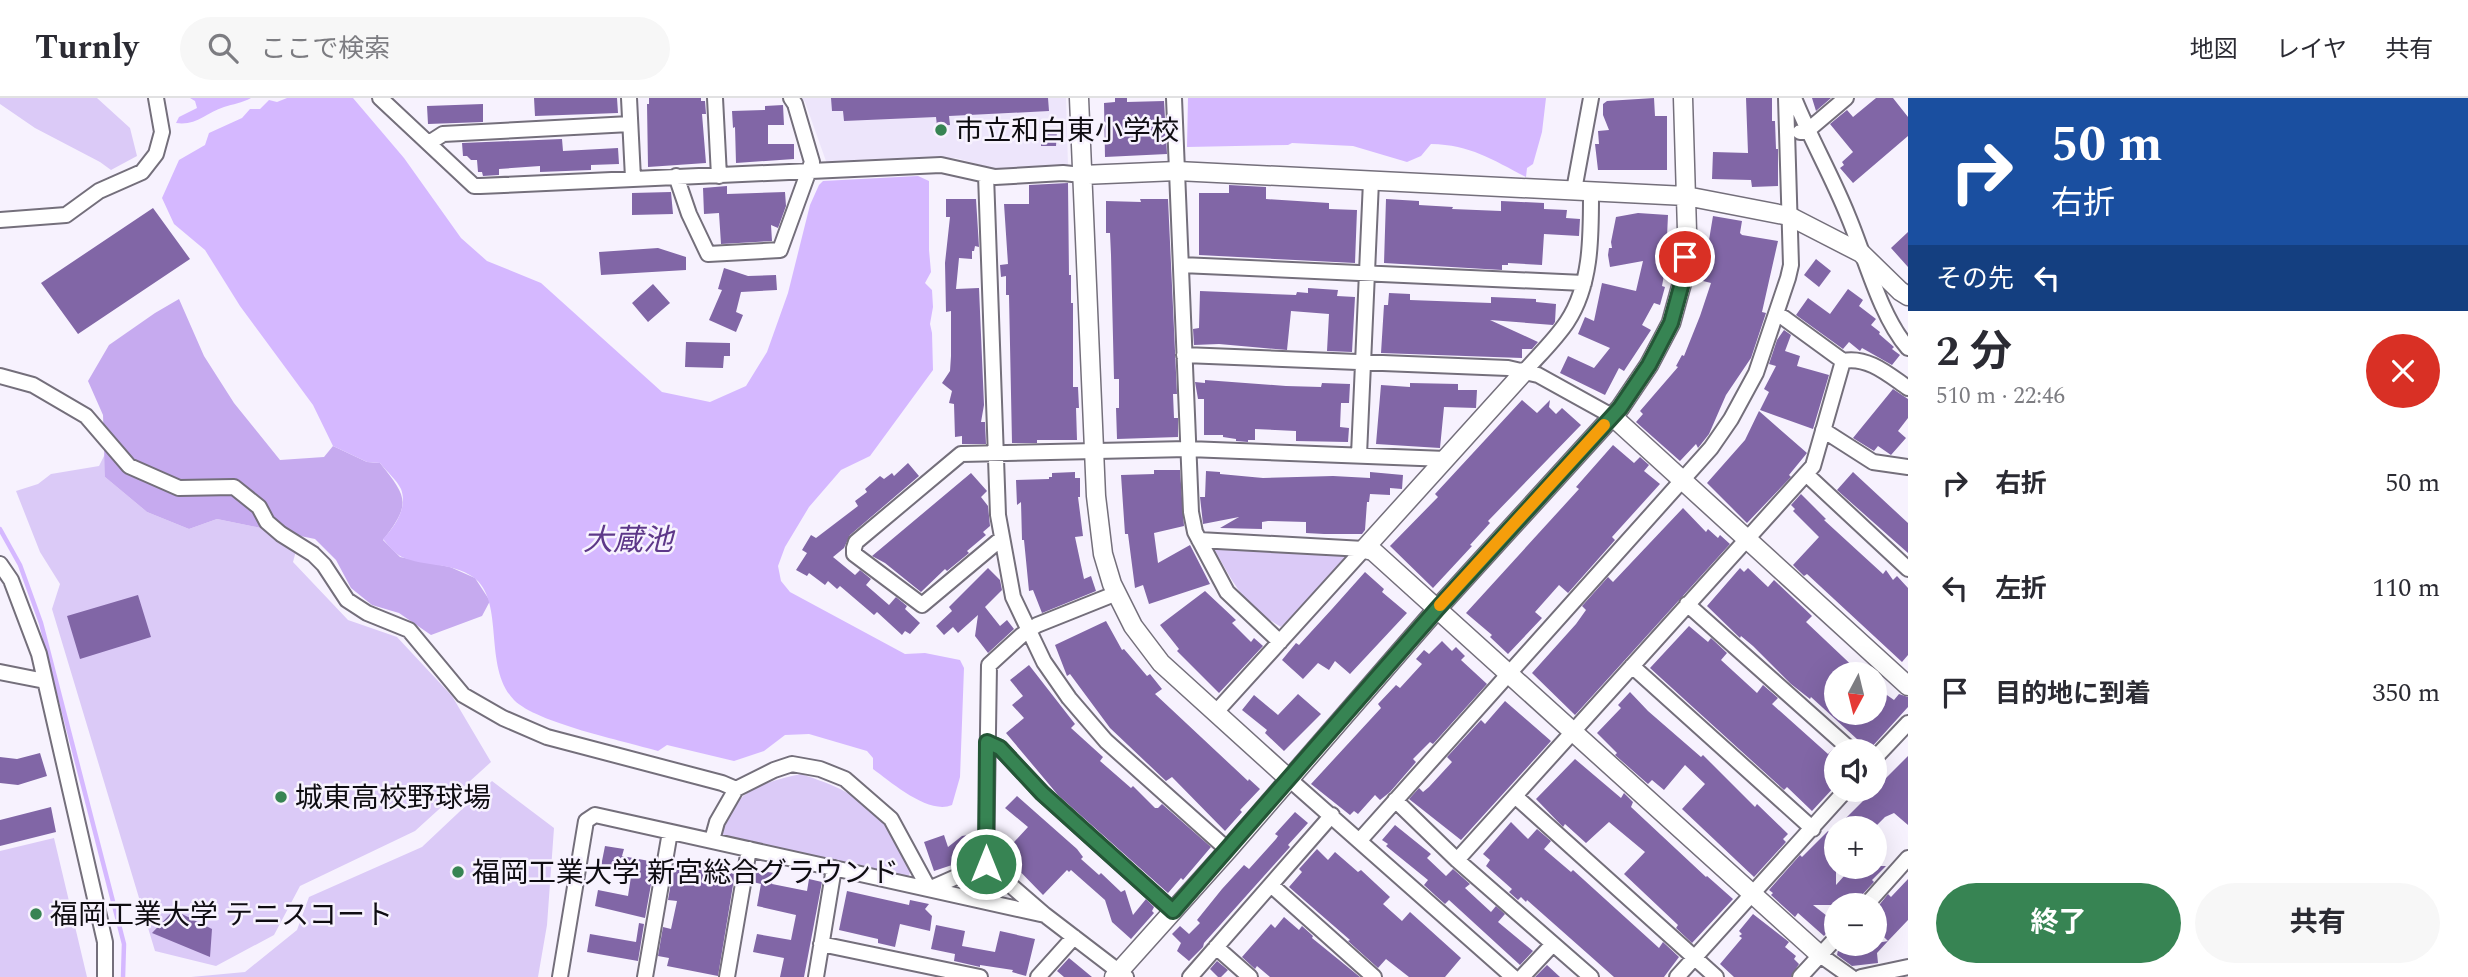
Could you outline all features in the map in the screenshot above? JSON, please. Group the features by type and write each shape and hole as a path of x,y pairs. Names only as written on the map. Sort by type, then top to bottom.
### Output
{"street":[{"path":"0,220 66,215 99,191 142,172 156,154 162,132 156,98"},
{"path":"380,98 474,186 676,176 790,174 811,170 941,165 995,177 1177,171 1686,196 1789,216 1861,253 1908,296"},
{"path":"629,98 633,178"},
{"path":"715,98 719,176"},
{"path":"676,176 688,214 708,254 780,250 812,162 791,98"},
{"path":"1079,98 1096,496 1103,554 1133,626 1161,663 1513,977"},
{"path":"1174,98 1191,512 1195,532 1227,592 1280,642"},
{"path":"1216,712 1567,323 1584,283 1591,237 1582,190 1591,98"},
{"path":"1117,593 1029,630 989,665 986,864 1120,975 1437,609 1612,416 1649,365 1671,323 1682,283 1687,231 1683,98"},
{"path":"1360,840 1711,448 1731,419 1756,373 1791,265 1786,98"},
{"path":"1794,98 1848,215 1886,311 1908,348"},
{"path":"1787,137 1807,131 1846,98"},
{"path":"429,143 443,134 630,124"},
{"path":"986,175 998,515 1013,597 1044,662 1069,698 1106,741 1228,850"},
{"path":"1359,455 1371,181"},
{"path":"1181,265 1584,283"},
{"path":"1776,314 1843,361 1869,363 1908,388"},
{"path":"1184,355 1508,368 1538,375 1612,416 1908,686"},
{"path":"1457,860 1813,466 1843,361"},
{"path":"0,376 33,385 86,416 129,466 179,488 234,487 259,507 267,522 313,554 324,565 346,600 367,613 409,630 463,695 503,718 547,737 736,789"},
{"path":"1823,430 1874,462 1908,467"},
{"path":"1002,538 922,605 855,554 854,548 856,542 961,454 1188,449 1446,459"},
{"path":"1806,474 1908,569"},
{"path":"1199,540 1373,551 1753,896 1820,955 1851,977"},
{"path":"0,564 11,580 39,654 105,942 105,977"},
{"path":"1687,604 1839,739"},
{"path":"1632,666 1813,829"},
{"path":"0,671 45,681"},
{"path":"1887,745 1908,723"},
{"path":"987,742 1000,748 1042,793 1173,911"},
{"path":"712,839 717,822 736,789 792,764 820,769 845,779 891,819 929,889"},
{"path":"1515,796 1716,977"},
{"path":"1395,800 1457,860 1591,977"},
{"path":"1677,977 1836,802"},
{"path":"560,977 586,821 590,816 596,815 1045,915"},
{"path":"1189,977 1332,815"},
{"path":"645,977 670,832"},
{"path":"727,977 749,849"},
{"path":"1877,893 1908,858"},
{"path":"929,889 986,864"},
{"path":"816,977 834,868"},
{"path":"1271,885 1374,977"},
{"path":"1038,977 1074,937"},
{"path":"821,944 980,977"},
{"path":"1522,977 1553,944"},
{"path":"1216,947 1250,977"},
{"path":"1800,977 1824,951"},
{"path":"1861,977 1908,967"}],"shaded area":[{"path":"0,98 97,98 130,128 137,156 111,170 35,128 0,104"},
{"name":"市立和白東小学校","path":"801,98 1066,98 1068,166 995,169 956,158 827,164 805,102"},
{"path":"179,299 204,356 234,403 280,460 324,457 333,446 367,462 380,463 396,484 402,500 399,517 383,540 400,557 450,567 475,578 490,601 482,616 431,635 399,613 372,605 351,588 336,560 315,539 217,519 189,529 147,512 105,477 103,415 88,381 109,345"},
{"name":"城東高校野球場","path":"105,454 105,477 147,512 189,529 217,519 300,536 293,562 348,620 397,637 452,696 491,762 415,831 300,886 274,935 216,966 155,951 52,609 60,584 40,552 16,491 38,484 51,474 99,466"},
{"path":"1213,547 1344,554 1347,560 1281,627 1248,602"},
{"path":"801,774 846,792 867,805 892,834 911,871 907,879 719,836 732,808 740,799 772,781"},
{"name":"福岡工業大学 新宮総合グラウンド","path":"492,781 554,828 547,925 538,977 191,977 245,972 297,930 309,897 422,847"},
{"name":"福岡工業大学 テニスコート","path":"54,838 87,977 0,977 0,851"}],"water":[{"path":"190,98 251,98 195,121 176,123 179,117 197,108 195,101"},
{"name":"大蔵池","path":"287,98 353,98 404,158 461,238 487,261 541,283 662,392 710,402 746,386 767,352 788,293 810,205 819,185 823,181 918,176 929,181 931,272 925,283 932,290 930,324 933,370 870,456 841,470 809,507 785,547 778,566 781,581 790,592 905,654 925,653 960,660 964,668 960,777 952,805 933,806 922,802 873,769 873,758 867,751 809,734 785,735 764,751 734,761 667,745 658,751 604,737 541,716 514,700 504,686 499,670 489,601 483,588 465,572 402,557 383,539 402,510 401,489 380,463 367,462 333,446 313,405 240,306 205,250 174,224 162,198 179,160 205,145 209,133 242,118 250,109 260,109 269,100 277,102"},
{"path":"1188,98 1546,98 1542,132 1533,164 1527,168 1526,177 1480,154 1445,145 1431,144 1421,156 1407,162 1353,146 1292,143 1187,147"}],"building":[{"path":"534,98 617,98 618,113 535,116"},
{"path":"649,98 701,98 701,101 705,101 706,114 702,114 706,163 648,167"},
{"path":"831,98 1048,98 1049,111 949,116 950,125 937,126 936,117 844,121 843,111 832,111"},
{"path":"1115,98 1127,98 1127,102 1164,101 1167,154 1105,157 1104,103 1115,102"},
{"path":"1654,98 1655,116 1667,116 1667,170 1598,170 1595,144 1599,144 1598,131 1609,130 1603,115 1603,104 1607,101"},
{"path":"1746,98 1772,98 1772,121 1775,121 1778,149 1778,186 1752,187 1751,180 1712,179 1713,152 1748,153"},
{"path":"1812,98 1831,98 1816,111"},
{"path":"1876,98 1893,98 1908,117 1908,136 1853,183 1840,168 1844,165 1842,162 1853,152 1830,124 1847,110 1853,117"},
{"path":"483,104 483,122 428,124 427,106"},
{"path":"783,105 784,125 768,125 768,144 794,144 794,159 736,163 732,111 765,110 765,106"},
{"path":"1041,132 1057,132 1056,146 1041,146"},
{"path":"562,139 563,151 618,148 619,164 591,165 591,170 540,172 540,166 499,169 499,175 483,176 482,172 478,172 477,160 463,156 462,143"},
{"path":"1068,183 1073,387 1078,387 1079,408 1076,408 1077,440 1012,443 1009,295 1006,295 1006,276 1001,277 1000,265 1008,264 1004,204 1029,204 1029,185"},
{"path":"1229,185 1266,187 1266,199 1329,203 1329,209 1357,210 1355,263 1199,255 1199,193 1229,193"},
{"path":"727,186 727,194 785,192 786,206 778,228 771,225 772,241 721,244 719,213 704,214 703,188"},
{"path":"671,192 673,214 632,215 632,193"},
{"path":"946,199 976,199 979,247 975,246 972,251 972,259 959,258 956,289 979,288 984,405 981,422 985,422 986,444 962,444 962,436 955,437 954,404 949,403 952,391 942,383 950,371 951,356 951,311 946,312 945,263 950,217 946,217"},
{"path":"1140,199 1168,199 1177,394 1173,394 1174,418 1178,418 1178,437 1117,439 1119,379 1114,379 1111,255 1110,233 1106,233 1106,201 1141,202"},
{"path":"1386,199 1419,201 1419,205 1453,207 1452,209 1501,211 1501,201 1544,203 1544,209 1567,210 1566,218 1580,219 1579,236 1544,234 1542,265 1508,263 1502,265 1502,270 1384,263"},
{"path":"153,208 190,259 78,334 41,283"},
{"path":"1638,213 1668,215 1667,237 1671,237 1662,286 1665,287 1660,305 1654,303 1642,325 1651,330 1624,371 1619,368 1605,395 1560,373 1568,356 1594,368 1610,348 1578,334 1585,317 1594,321 1602,283 1636,291 1643,261 1610,267 1608,255 1609,248 1612,248 1616,217"},
{"path":"1713,216 1742,221 1742,235 1778,241 1762,312 1766,313 1751,358 1726,395 1709,434 1698,448 1696,444 1680,461 1636,422 1643,414 1640,411 1678,367 1676,366 1682,355 1684,356 1700,316 1711,283 1703,281 1712,246 1708,246"},
{"path":"1908,232 1908,267 1891,248"},
{"path":"658,248 686,257 686,270 601,275 599,252"},
{"path":"1816,259 1831,271 1819,287 1804,275"},
{"path":"724,268 748,276 776,275 777,290 741,292 736,312 743,315 736,332 709,320 722,290 718,289"},
{"path":"653,284 670,303 648,322 632,303"},
{"path":"1308,288 1338,290 1337,296 1355,297 1352,352 1327,351 1329,314 1291,311 1287,350 1219,344 1194,345 1193,329 1199,328 1200,291 1296,295 1297,292 1308,293"},
{"path":"1848,289 1863,300 1859,306 1876,319 1871,325 1900,355 1892,365 1862,348 1860,351 1849,342 1843,349 1796,315 1808,298 1830,314"},
{"path":"1389,293 1410,294 1410,300 1491,303 1491,297 1536,299 1536,302 1556,304 1555,322 1553,325 1490,320 1538,342 1532,349 1522,349 1522,358 1381,353 1384,305 1388,305"},
{"path":"1784,330 1791,335 1785,351 1800,356 1797,366 1829,375 1813,429 1760,410 1769,392 1764,389 1776,366 1769,364 1777,340"},
{"path":"686,342 730,343 730,356 724,356 723,368 685,367"},
{"path":"1205,380 1321,387 1322,383 1350,384 1349,403 1341,403 1340,427 1349,428 1348,442 1296,441 1296,431 1255,429 1255,440 1248,442 1236,441 1223,435 1204,435 1204,399 1198,399 1195,382 1205,383"},
{"path":"1410,383 1458,384 1458,390 1477,390 1476,408 1444,407 1440,448 1376,444 1381,385 1410,387"},
{"path":"1893,389 1908,399 1908,418 1898,431 1906,438 1891,455 1878,446 1874,451 1853,438"},
{"path":"1522,400 1537,413 1550,400 1549,407 1556,414 1562,408 1581,425 1488,521 1490,523 1470,545 1472,546 1433,588 1390,546 1438,497 1435,494"},
{"path":"1759,411 1807,453 1789,475 1791,477 1747,523 1707,483 1745,440"},
{"path":"1613,445 1634,463 1640,457 1649,465 1644,471 1660,484 1612,537 1615,540 1568,593 1559,585 1535,612 1542,618 1508,654 1490,637 1492,635 1466,613 1579,489 1576,487"},
{"path":"908,463 919,476 850,535 844,548 833,557 855,575 860,570 871,579 866,585 889,605 896,597 907,606 905,609 920,623 910,634 905,631 902,635 877,612 874,615 840,586 837,589 828,581 825,585 809,573 807,576 796,570 807,553 802,550 811,535 816,538 858,506 855,501 867,492 865,489 880,476 884,479 892,473 894,476"},
{"path":"1154,470 1180,470 1184,526 1154,533 1158,563 1190,545 1210,584 1149,604 1143,585 1135,588 1128,534 1125,534 1121,475 1154,474"},
{"path":"1206,471 1263,478 1370,478 1370,472 1403,475 1402,489 1390,488 1390,495 1370,494 1365,530 1362,534 1324,534 1306,533 1306,522 1268,521 1262,522 1262,529 1220,528 1239,517 1203,524 1200,497 1205,497"},
{"path":"1075,472 1075,478 1080,478 1078,497 1083,536 1075,537 1084,579 1091,576 1096,591 1042,613 1033,590 1029,591 1022,540 1021,502 1017,505 1016,480 1049,479 1052,473"},
{"path":"1853,472 1908,523 1908,553 1837,490"},
{"path":"971,473 987,491 981,497 988,506 990,526 983,532 986,535 967,551 969,553 947,571 945,569 921,592 872,556"},
{"path":"1801,494 1826,519 1824,520 1883,574 1886,570 1893,580 1897,576 1908,588 1908,655 1902,662 1807,574 1804,576 1793,565 1819,537 1793,511 1795,509 1791,505"},
{"path":"1683,508 1706,532 1708,529 1718,538 1720,535 1730,544 1575,715 1532,673 1576,624 1586,610 1582,606 1608,577 1613,582"},
{"path":"988,568 1000,580 1002,590 985,607 1000,626 1007,620 1014,629 988,653 975,636 978,615 958,633 953,627 944,635 936,626 952,611 949,607"},
{"path":"1740,568 1744,572 1748,568 1768,587 1774,580 1812,616 1806,622 1848,662 1824,662 1824,709 1791,684 1707,606"},
{"path":"1365,572 1384,589 1382,592 1407,613 1350,674 1335,661 1329,670 1318,663 1303,679 1282,660"},
{"path":"1205,591 1236,620 1232,623 1251,642 1254,638 1263,646 1219,693 1177,651 1179,649 1160,625"},
{"path":"138,595 151,637 80,659 67,616"},
{"path":"1106,621 1122,650 1124,649 1147,676 1150,674 1162,689 1155,694 1248,781 1249,779 1260,789 1225,831 1172,777 1166,781 1110,728 1070,674 1067,676 1055,645"},
{"path":"1689,626 1708,642 1711,638 1727,653 1721,660 1757,693 1763,685 1778,698 1772,704 1824,750 1824,798 1812,811 1787,787 1784,790 1650,668"},
{"path":"1442,641 1452,651 1456,647 1465,656 1461,660 1487,684 1433,744 1430,742 1413,759 1416,762 1390,792 1380,800 1375,795 1358,814 1354,811 1350,815 1311,784 1381,708 1378,704 1396,685 1400,688 1422,664 1416,659 1424,650 1429,654"},
{"path":"1029,665 1075,724 1071,728 1103,757 1100,761 1131,788 1133,786 1155,808 1162,804 1211,847 1168,893 1058,795 1006,733 1024,718 1012,705 1023,696 1010,680"},
{"path":"1630,692 1788,834 1783,839 1786,842 1754,877 1682,809 1705,784 1685,765 1664,790 1652,780 1648,784 1615,755 1617,753 1597,733 1621,708 1618,705"},
{"path":"1298,694 1321,714 1284,751 1265,733 1267,730 1242,710 1254,695 1278,715"},
{"path":"1899,694 1908,697 1908,707 1879,739 1857,739 1842,725 1887,725 1887,695 1894,700"},
{"path":"1505,701 1551,741 1461,840 1409,799 1419,788 1423,792 1429,787 1452,762 1447,757 1481,720 1485,724"},
{"path":"40,753 47,776 18,785 0,783 0,757 17,759"},
{"path":"1908,756 1908,825 1894,813 1887,816 1848,816 1862,802 1887,802 1887,777"},
{"path":"1575,759 1621,798 1624,793 1633,802 1631,807 1733,899 1692,943 1676,928 1678,925 1624,874 1645,852 1609,822 1586,843 1565,824 1563,827 1536,799"},
{"path":"1017,796 1077,849 1083,857 1081,859 1099,875 1101,873 1121,892 1125,890 1133,915 1146,899 1154,907 1154,913 1131,939 1112,922 1105,900 1071,870 1067,870 1043,895 1003,854 1028,827 1005,808"},
{"path":"51,807 56,832 0,846 0,820"},
{"path":"1295,812 1308,823 1189,961 1177,951 1181,943 1172,934 1180,926 1189,934 1200,923 1197,920 1222,889 1244,865 1249,869 1276,839 1278,836 1275,834"},
{"path":"1511,822 1528,839 1537,829 1551,841 1544,849 1571,872 1573,870 1659,948 1663,942 1679,957 1664,977 1614,977 1527,900 1526,902 1521,897 1518,900 1509,892 1512,889 1486,866 1490,860 1483,854"},
{"path":"1395,825 1431,854 1427,858 1446,876 1453,869 1470,884 1465,888 1491,912 1496,906 1505,914 1498,922 1533,951 1520,965 1449,900 1445,904 1424,885 1428,880 1386,846 1388,844 1382,840"},
{"path":"944,835 948,847 962,836 968,835 977,842 977,847 963,864 959,866 958,863 934,871 924,842"},
{"path":"1824,835 1824,879 1836,879 1836,885 1841,879 1873,879 1874,882 1864,893 1824,893 1824,905 1813,905 1824,914 1824,936 1798,913 1795,917 1769,890 1800,855 1802,857"},
{"path":"605,846 624,849 622,856 655,862 645,918 595,906 598,890 628,896 632,870 601,866"},
{"path":"1317,849 1328,860 1335,852 1358,872 1361,870 1390,897 1383,904 1402,921 1410,912 1461,958 1445,977 1409,977 1386,959 1378,968 1289,887 1302,872 1299,869"},
{"path":"681,863 735,874 718,976 667,966 669,958 658,956 663,927 671,929 677,901 668,900 674,866 680,867"},
{"path":"755,870 774,873 772,884 807,891 809,879 822,882 804,977 780,977 784,958 753,952 757,934 791,940 796,915 757,906 761,884 753,882"},
{"path":"1908,879 1908,920 1888,941 1887,895 1891,897"},
{"path":"847,891 909,905 910,900 929,904 925,909 932,916 930,931 900,924 895,947 878,943 878,939 839,930"},
{"path":"174,910 212,929 210,957 152,933"},
{"path":"1753,914 1789,942 1785,947 1796,956 1794,959 1799,964 1791,977 1734,977 1720,964 1742,938 1739,931"},
{"path":"1284,917 1299,930 1302,926 1312,938 1360,977 1270,977 1257,966 1255,969 1242,957 1271,924 1275,928"},
{"path":"639,923 644,924 638,961 587,952 590,934 636,942"},
{"path":"936,925 965,931 962,946 995,952 1000,931 1035,939 1026,976 1012,972 1013,970 954,961 955,954 931,949"},
{"path":"1838,956 1877,956 1878,963 1852,966"},
{"path":"1069,958 1092,977 1064,977 1057,971"},
{"path":"1217,961 1228,970 1221,977 1210,969"},
{"path":"1547,965 1560,977 1535,977"}],"waterway":[{"path":"0,529 20,565 41,623 124,944 123,977"}],"slow traffic":[{"path":"1440,605 1604,425"}],"place":[{"name":"市立和白東小学校","path":"941,130"},
{"name":"城東高校野球場","path":"281,797"},
{"name":"福岡工業大学 新宮総合グラウンド","path":"458,872"},
{"name":"福岡工業大学 テニスコート","path":"36,914"}],"route":[{"path":"986,864 987,742 1000,748 1042,793 1173,911 1437,609 1620,408 1649,365 1671,323 1682,283 1685,257"}]}
